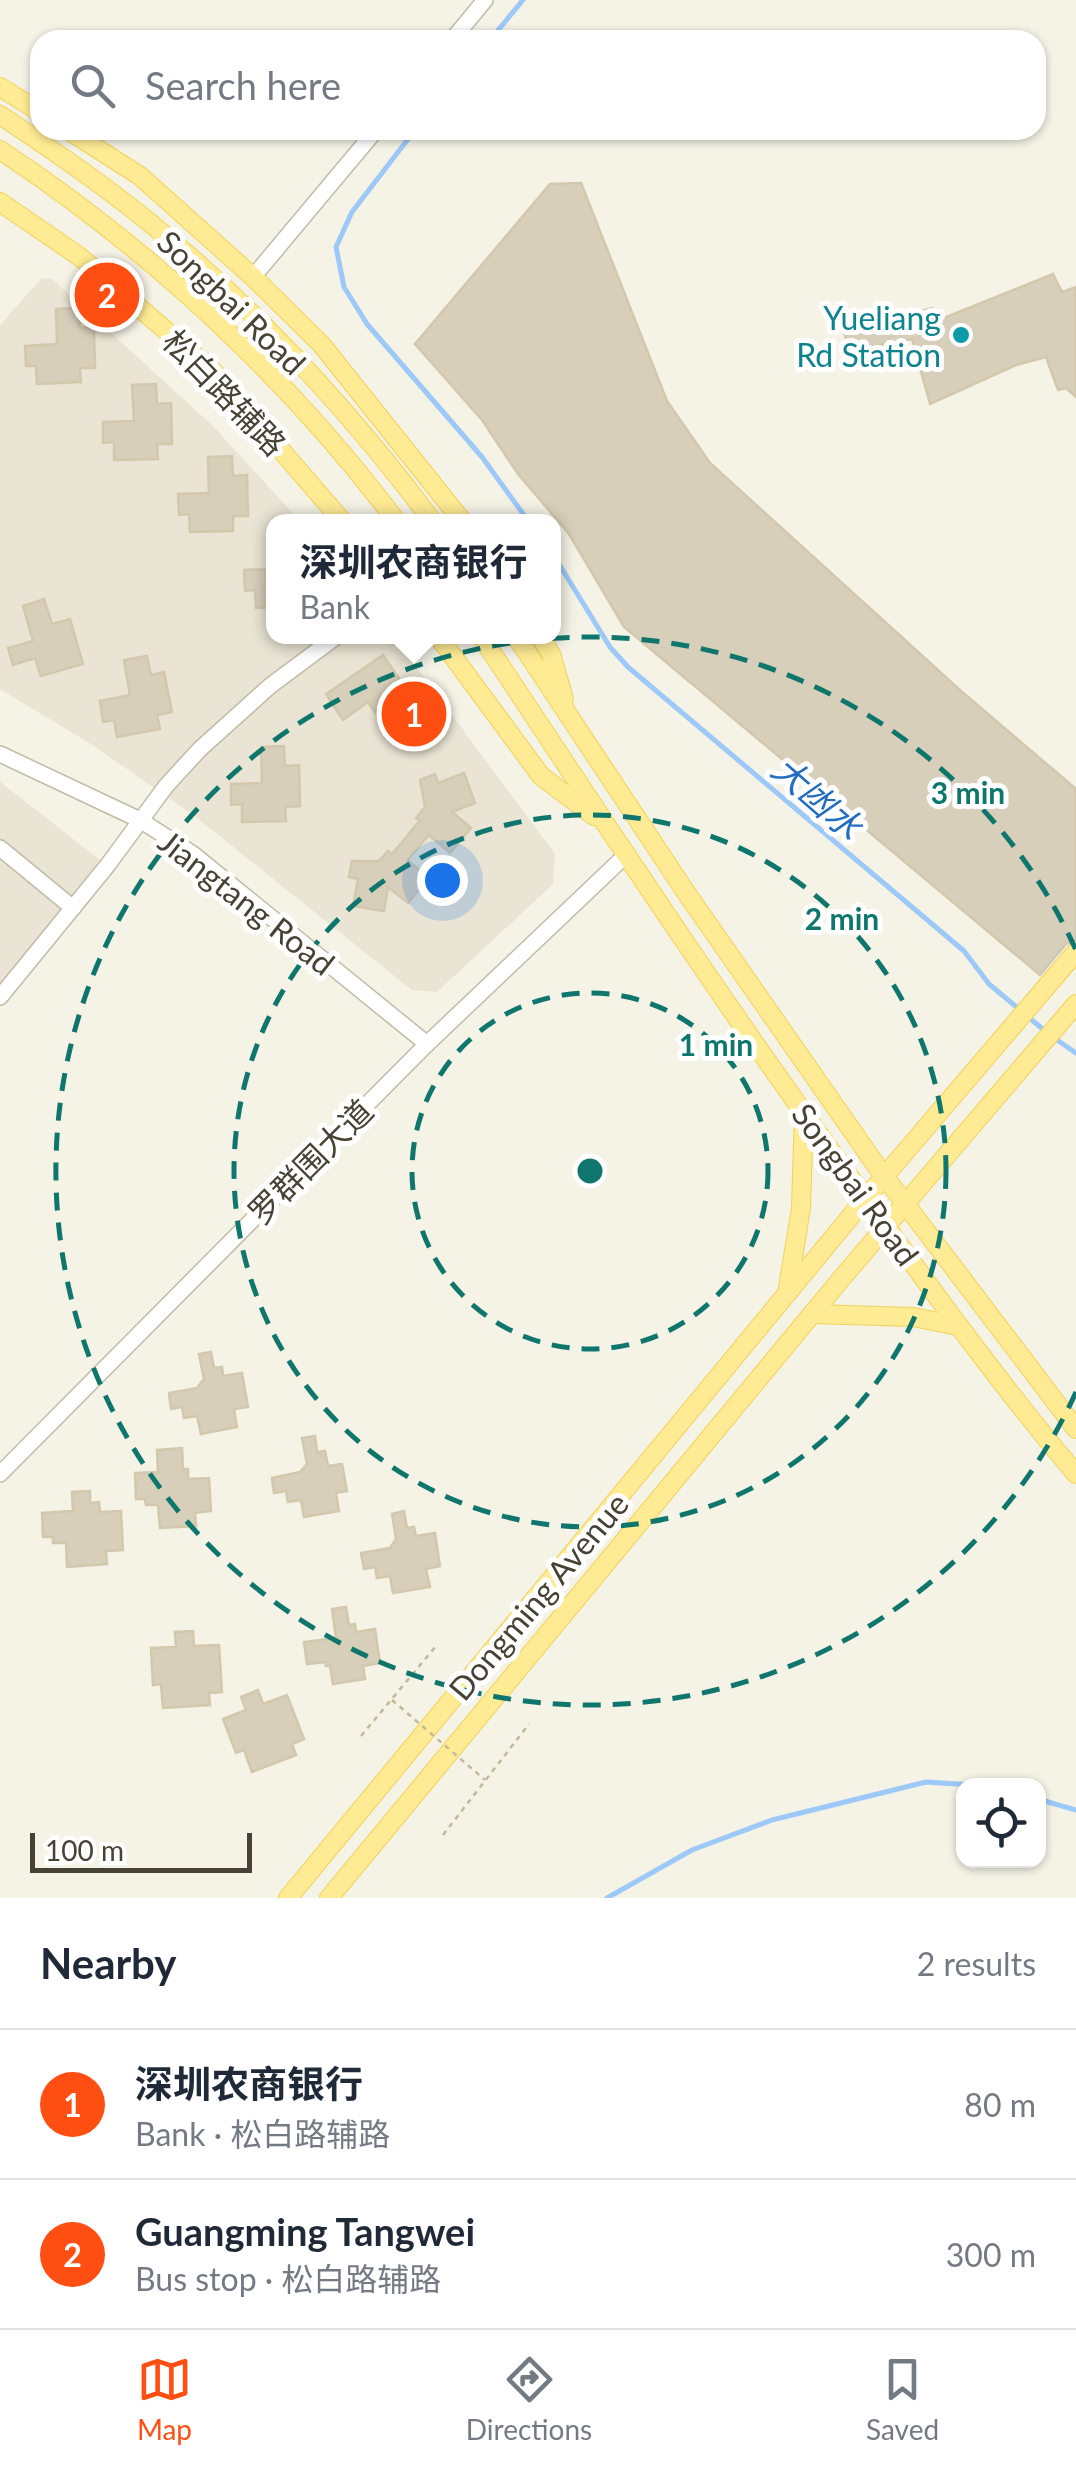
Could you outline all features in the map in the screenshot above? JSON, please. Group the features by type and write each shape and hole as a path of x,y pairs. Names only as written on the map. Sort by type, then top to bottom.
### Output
{"main road":[{"path":"0,87 30,106"},
{"name":"Songbai Road","path":"0,116 30,135"},
{"name":"Songbai Road","path":"37,140 168,238 310,376 385,457 427,514"},
{"path":"84,140 140,176 254,277 321,344 457,514"},
{"name":"Songbai Road","path":"0,150 149,260 251,356 362,476 390,514"},
{"name":"松白路辅路","path":"0,202 80,256 212,370 336,514"},
{"path":"444,644 541,776 606,825"},
{"name":"Songbai Road","path":"486,644 626,855 865,1199 958,1326 1076,1474"},
{"name":"Songbai Road","path":"521,644 698,910 885,1176 1076,1429"},
{"path":"545,644 570,718"},
{"name":"Dongming Avenue","path":"288,1898 865,1199 1076,952"},
{"name":"Dongming Avenue","path":"329,1898 812,1314 1076,1004"},
{"path":"787,1294 801,1208 804,1112"},
{"path":"812,1314 913,1317 958,1326"}],"street":[{"path":"460,30 485,0"},
{"path":"254,277 368,140"},
{"path":"0,997 166,786 200,749 270,686 326,644"},
{"name":"Jiangtang Road","path":"0,754 140,820 194,854 427,1044"},
{"path":"0,848 73,908"},
{"name":"罗群围大道","path":"0,1474 427,1044 626,855"}],"path":[{"path":"361,1736 436,1646"},
{"path":"392,1700 485,1780"},
{"path":"443,1835 529,1724"}],"shaded area":[{"path":"51,278 213,426 294,514 266,514 266,644 399,644 555,854 553,884 437,992 412,990 196,817 91,744 0,689 0,325 41,279"},
{"path":"0,782 100,860 0,984"}],"building":[{"path":"581,183 667,401 710,463 961,691 1076,789 1076,940 1066,944 1040,975 624,627 561,525 561,514 552,514 518,474 482,420 415,344 550,184"},
{"name":"Yueliang Rd Station","path":"1053,274 1062,292 1076,287 1076,397 1066,388 1058,390 1046,357 1016,365 930,404 912,339 849,351 844,331 932,308 944,318"},
{"path":"79,308 80,328 94,327 95,368 80,368 81,382 37,384 36,366 26,366 25,346 57,344 56,309"},
{"path":"156,384 157,404 171,403 172,444 157,444 158,459 114,460 114,442 103,443 103,422 134,421 132,385"},
{"path":"232,456 233,476 247,475 248,516 233,516 233,531 190,532 189,514 179,515 178,494 209,493 208,457"},
{"path":"266,569 266,607 256,608 255,590 245,591 244,570"},
{"path":"44,599 52,624 70,619 83,664 41,676 35,658 13,665 8,648 33,641 23,606"},
{"path":"383,655 422,712 390,734 368,702 343,720 326,694"},
{"path":"147,656 151,675 164,672 172,712 157,715 160,729 117,737 114,720 103,722 100,701 130,695 124,660"},
{"path":"284,746 285,766 299,765 300,806 285,807 286,821 242,822 242,804 231,805 231,784 262,783 261,747"},
{"path":"464,773 475,803 452,812 471,828 450,853 429,835 407,860 429,878 408,903 388,887 384,911 353,906 358,879 349,877 352,861 379,861 388,851 392,854 408,835 425,807 420,780 435,774 438,783"},
{"path":"211,1352 214,1368 222,1367 223,1376 242,1373 248,1407 234,1409 237,1427 201,1434 197,1416 184,1418 182,1407 171,1409 169,1393 197,1388 204,1379 199,1354"},
{"path":"315,1436 317,1452 325,1451 328,1466 342,1464 347,1491 336,1493 339,1511 304,1517 301,1500 288,1502 286,1491 274,1493 272,1478 300,1472 307,1464 302,1438"},
{"path":"182,1448 183,1469 188,1469 188,1479 209,1478 211,1511 195,1513 196,1526 160,1528 158,1505 146,1505 145,1499 136,1499 135,1473 158,1472 157,1450"},
{"path":"90,1491 90,1503 99,1502 100,1512 121,1511 123,1550 106,1551 107,1564 67,1567 66,1543 53,1543 53,1537 43,1537 42,1513 73,1511 72,1492"},
{"path":"404,1511 407,1528 414,1527 416,1536 435,1533 440,1566 426,1569 430,1587 393,1593 390,1576 377,1578 375,1567 364,1569 361,1553 390,1548 396,1539 392,1514"},
{"path":"346,1607 349,1625 355,1624 356,1632 375,1629 380,1663 363,1666 365,1679 333,1684 330,1666 325,1662 307,1664 304,1642 336,1638 332,1609"},
{"path":"193,1631 194,1646 219,1645 222,1692 209,1693 210,1705 163,1708 161,1684 153,1685 151,1648 176,1647 175,1632"},
{"path":"258,1690 263,1704 287,1695 304,1739 292,1744 296,1755 252,1772 244,1750 236,1753 223,1719 246,1710 241,1697"}],"waterway":[{"name":"大凼水","path":"498,30 523,0"},
{"name":"大凼水","path":"407,140 352,212 336,247 344,287 367,324 482,457 523,514"},
{"name":"大凼水","path":"561,567 610,647 628,667 964,951 989,984 1045,1031"},
{"name":"大凼水","path":"1054,1038 1076,1053"},
{"path":"607,1898 692,1850 772,1820 926,1782 956,1784"},
{"path":"1046,1801 1076,1810"}],"place":[{"name":"Guangming Tangwei","path":"107,295"},
{"name":"Yueliang Rd Station","path":"961,335"},
{"name":"深圳农商银行","path":"414,714"}]}
